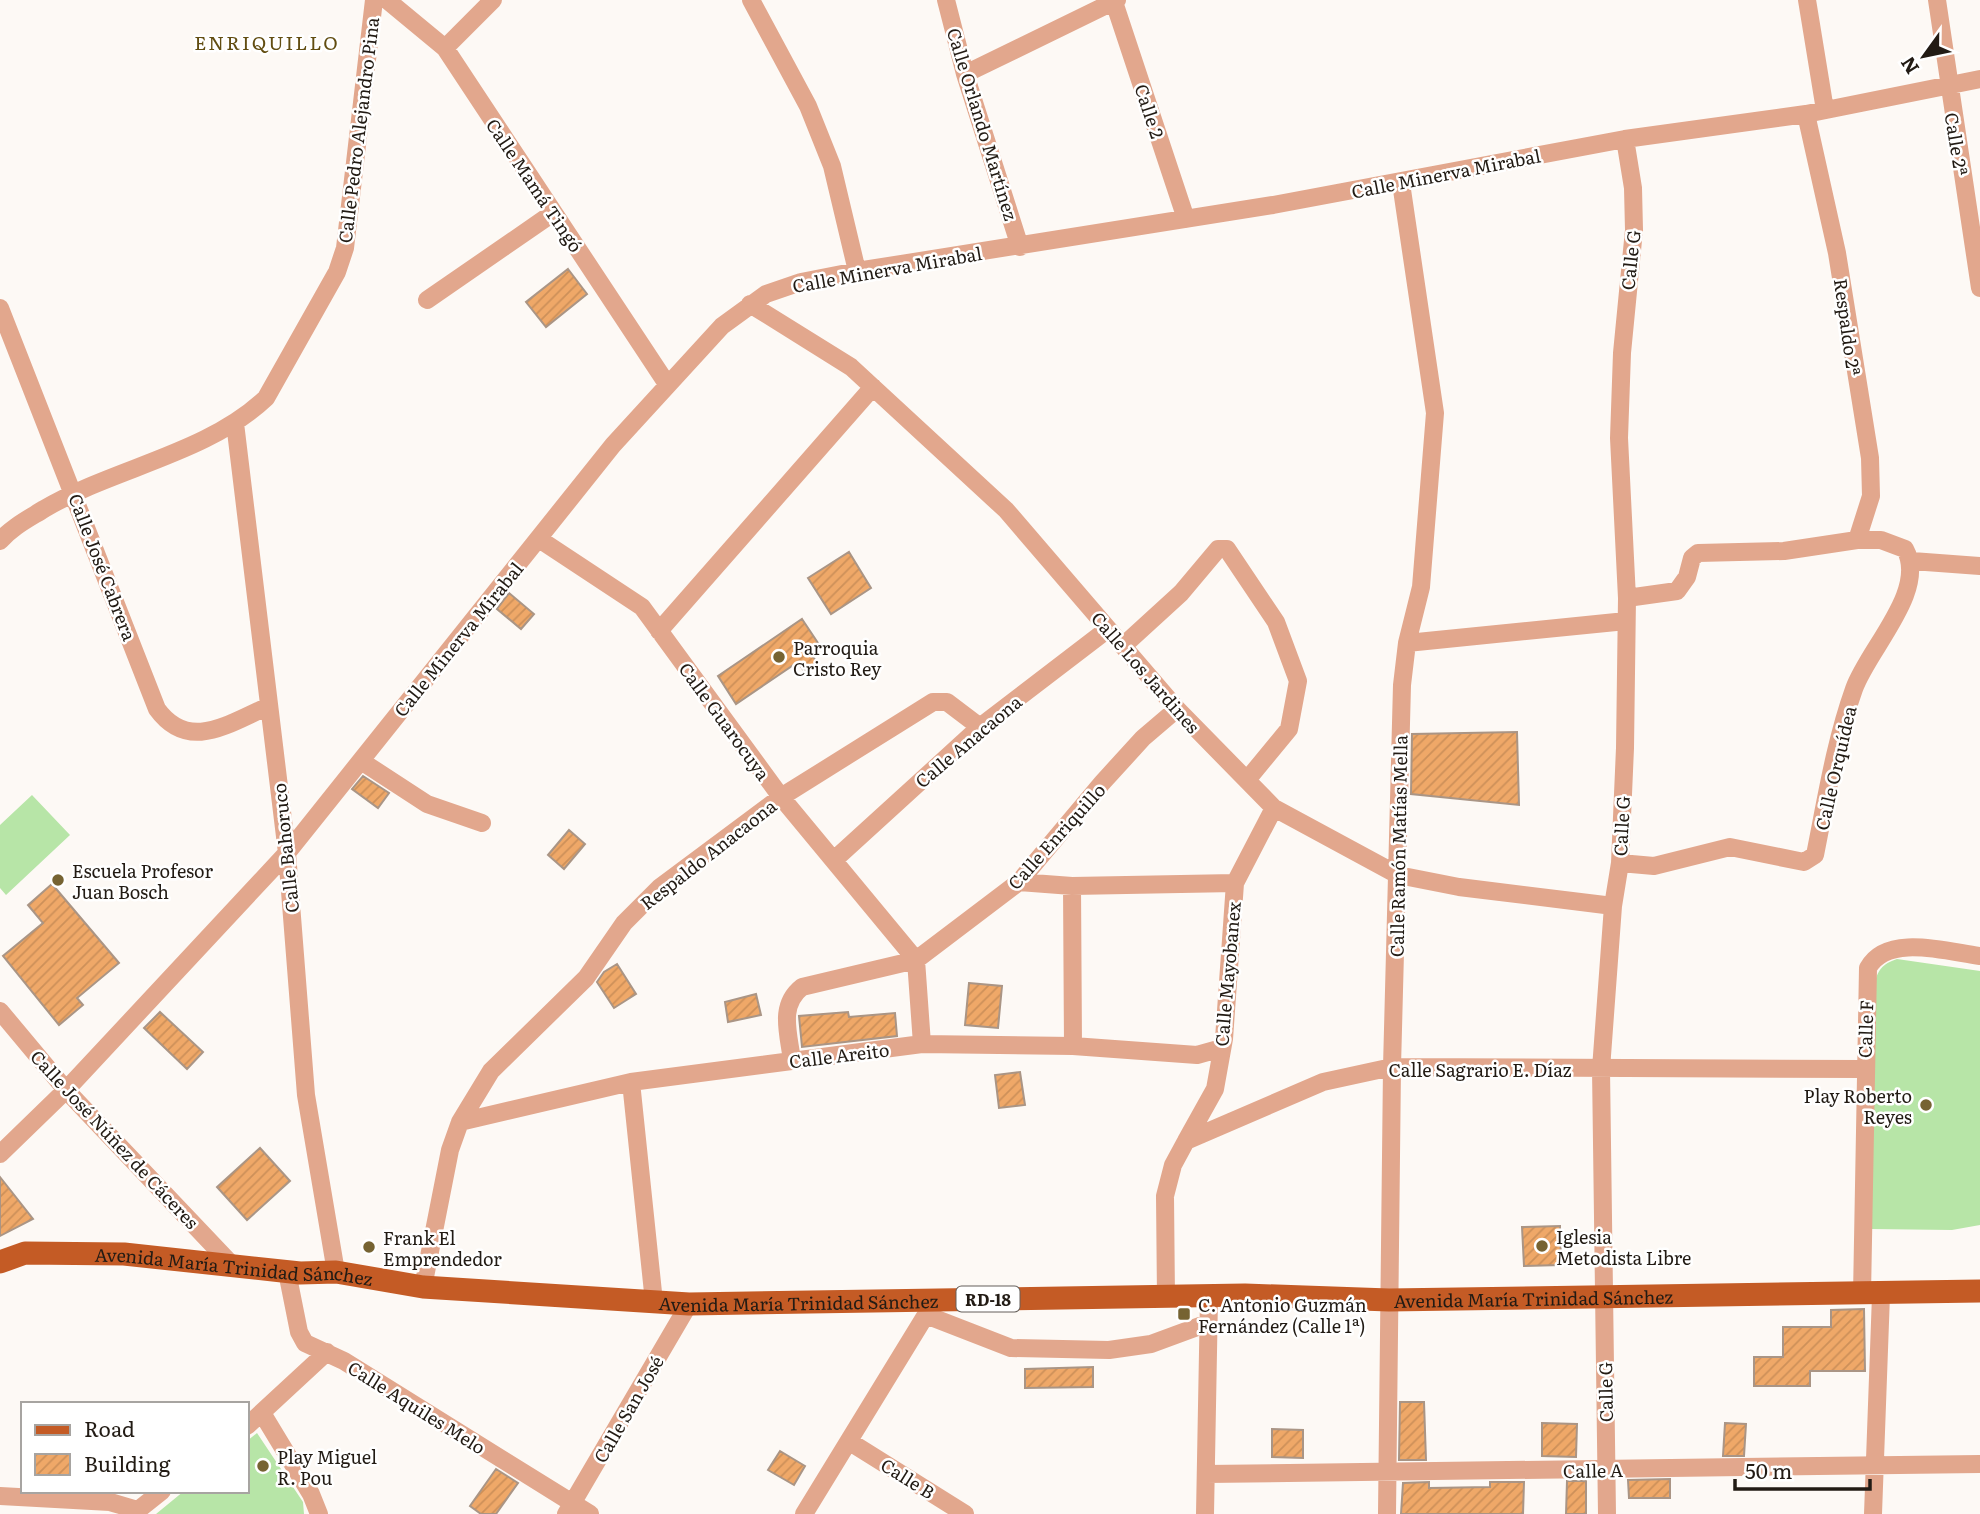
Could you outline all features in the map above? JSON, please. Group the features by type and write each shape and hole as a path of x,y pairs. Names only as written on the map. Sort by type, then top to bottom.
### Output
{"main road":[{"name":"Avenida María Trinidad Sánchez","path":"0,1262 25,1253 124,1254 287,1272 336,1272 423,1287 689,1304 931,1307 1245,1295 1389,1300 1872,1295 1980,1291"}],"street":[{"name":"Calle Pedro Alejandro Pina","path":"0,541 9,531 74,491 235,423 266,398 337,272 345,248 374,0"},
{"name":"Calle Mamá Tingó","path":"387,0 445,48 667,384"},
{"path":"445,48 493,0"},
{"path":"751,0 808,106 832,166 858,271"},
{"name":"Calle Orlando Martínez","path":"946,0 965,74 1020,247"},
{"path":"1807,0 1825,110"},
{"name":"Calle 2ª","path":"1937,0 1980,288"},
{"path":"965,74 1116,1"},
{"name":"Calle 2","path":"1116,1 1186,219"},
{"name":"Calle Minerva Mirabal","path":"0,1154 66,1090 287,853 612,445 722,326 750,304 801,282 858,271 1020,247 1401,183 1625,139 1806,114 1980,79"},
{"name":"Respaldo 2ª","path":"1806,114 1837,253 1870,458 1871,496 1857,540"},
{"name":"Calle G","path":"1607,1514 1601,1069 1613,906 1620,863 1627,598 1620,426 1622,353 1634,230 1633,188 1625,139"},
{"name":"Calle Ramón Matías Mella","path":"1387,1514 1392,1067 1402,685 1408,643 1422,587 1435,413 1401,183"},
{"path":"428,300 553,213"},
{"name":"Calle Los Jardines","path":"750,304 851,367 1006,510 1177,709 1273,808 1398,875 1458,887 1613,906"},
{"name":"Calle José Cabrera","path":"0,308 74,491 157,709 168,725 184,732 204,733 269,706"},
{"path":"659,631 873,387"},
{"name":"Calle Bahoruco","path":"235,423 287,853 306,1095 336,1272"},
{"name":"Calle Guarocuya","path":"539,539 642,607 781,797 916,960"},
{"path":"1627,598 1677,590 1687,577 1692,558 1698,552 1784,551 1857,540 1881,540 1905,549 1912,561 1980,566"},
{"path":"1124,646 1181,593 1218,549 1227,549 1276,622 1298,681 1289,729 1247,780"},
{"name":"Calle Orquídea","path":"1620,863 1654,866 1730,847 1804,862 1815,855 1836,751 1855,686 1908,591 1912,561"},
{"path":"1408,643 1626,621"},
{"name":"Calle Anacaona","path":"834,860 980,727 1108,629"},
{"name":"Respaldo Anacaona","path":"423,1287 450,1150 460,1122 491,1071 586,978 640,905 781,797 933,702 947,702 980,727"},
{"name":"Calle Enriquillo","path":"792,1061 786,1011 791,996 802,987 916,960 1019,882 1110,774 1177,709"},
{"path":"361,761 427,804 482,823"},
{"name":"Calle Mayobanex","path":"1186,1141 1215,1089 1222,1048 1235,883 1273,808"},
{"path":"1019,882 1072,886 1235,883"},
{"path":"1072,886 1073,1046"},
{"name":"Calle F","path":"1873,1514 1872,1295 1864,1069 1868,968 1873,959 1882,952 1905,947 1980,956"},
{"path":"916,960 922,1044"},
{"name":"Calle José Núñez de Cáceres","path":"0,1011 66,1090 233,1266"},
{"name":"Calle Areito","path":"460,1122 631,1082 922,1044 1073,1046 1197,1055 1222,1048"},
{"name":"Calle Sagrario E. Díaz","path":"1186,1141 1323,1082 1392,1067 1864,1069"},
{"path":"631,1082 654,1302"},
{"path":"1166,1298 1165,1196 1173,1165 1186,1141"},
{"name":"Calle Aquiles Melo","path":"287,1272 299,1332 305,1343 327,1352 569,1508 590,1514"},
{"path":"1205,1514 1209,1298"},
{"name":"Calle San José","path":"569,1508 689,1304"},
{"path":"804,1514 931,1307 1011,1348 1109,1350 1151,1344 1208,1324"},
{"path":"248,1425 327,1352"},
{"path":"262,1413 311,1494 319,1514"},
{"name":"Calle B","path":"850,1442 965,1514"},
{"name":"Calle A","path":"1206,1474 1980,1464"},
{"path":"0,1496 110,1502 135,1512 159,1493"}],"green space":[{"path":"32,795 70,835 6,895 0,888 0,825"},
{"name":"Play Roberto Reyes","path":"1897,959 1980,971 1980,1225 1952,1230 1871,1229 1874,985 1881,968"},
{"name":"Play Miguel R. Pou","path":"257,1433 303,1502 304,1514 156,1514 182,1493 248,1493 248,1440"}],"building":[{"path":"568,269 587,294 546,327 526,302"},
{"path":"849,552 871,588 831,614 808,578"},
{"path":"509,593 534,614 521,629 497,609"},
{"name":"Parroquia Cristo Rey","path":"802,619 820,646 810,653 817,662 804,671 798,662 736,704 718,676"},
{"path":"1517,732 1519,805 1411,794 1412,734"},
{"path":"363,776 389,793 378,808 352,789"},
{"path":"569,830 585,844 564,869 548,855"},
{"path":"52,884 119,963 77,998 83,1005 59,1025 3,956 43,923 28,905"},
{"path":"617,964 636,994 614,1008 597,982 604,972"},
{"path":"969,983 1002,986 998,1028 965,1025"},
{"path":"756,994 761,1015 728,1022 725,1002"},
{"path":"160,1012 203,1052 187,1069 144,1028"},
{"path":"848,1012 849,1017 895,1013 897,1036 802,1047 799,1016"},
{"path":"1020,1072 1025,1105 999,1108 995,1075"},
{"path":"260,1148 290,1181 247,1220 217,1187"},
{"path":"0,1177 33,1219 0,1236"},
{"name":"Iglesia Metodista Libre","path":"1560,1226 1561,1265 1524,1266 1522,1227"},
{"path":"1864,1309 1865,1371 1810,1371 1810,1386 1754,1386 1754,1357 1783,1357 1783,1327 1831,1327 1831,1310"},
{"path":"1093,1367 1093,1387 1025,1388 1025,1369"},
{"path":"1400,1402 1424,1402 1426,1460 1399,1460"},
{"path":"1542,1423 1577,1424 1576,1457 1542,1456"},
{"path":"1725,1423 1746,1424 1744,1456 1723,1456"},
{"path":"1272,1429 1303,1430 1303,1458 1272,1457"},
{"path":"780,1451 805,1466 794,1485 768,1470"},
{"path":"496,1469 518,1483 496,1514 481,1514 470,1506"},
{"path":"1670,1479 1670,1498 1629,1498 1628,1480"},
{"path":"1567,1481 1586,1481 1586,1514 1566,1514"},
{"path":"1429,1482 1429,1488 1490,1487 1490,1482 1524,1482 1523,1514 1401,1514 1403,1483"}],"place":[{"name":"Parroquia Cristo Rey","path":"779,657"},
{"name":"Escuela Profesor Juan Bosch","path":"58,880"},
{"name":"Play Roberto Reyes","path":"1926,1105"},
{"name":"Iglesia Metodista Libre","path":"1542,1246"},
{"name":"Frank El Emprendedor","path":"369,1247"},
{"name":"C. Antonio Guzmán Fernández (Calle 1ª)","path":"1184,1314"},
{"name":"Play Miguel R. Pou","path":"263,1466"}],"district":[{"name":"ENRIQUILLO","path":"267,42"}]}
